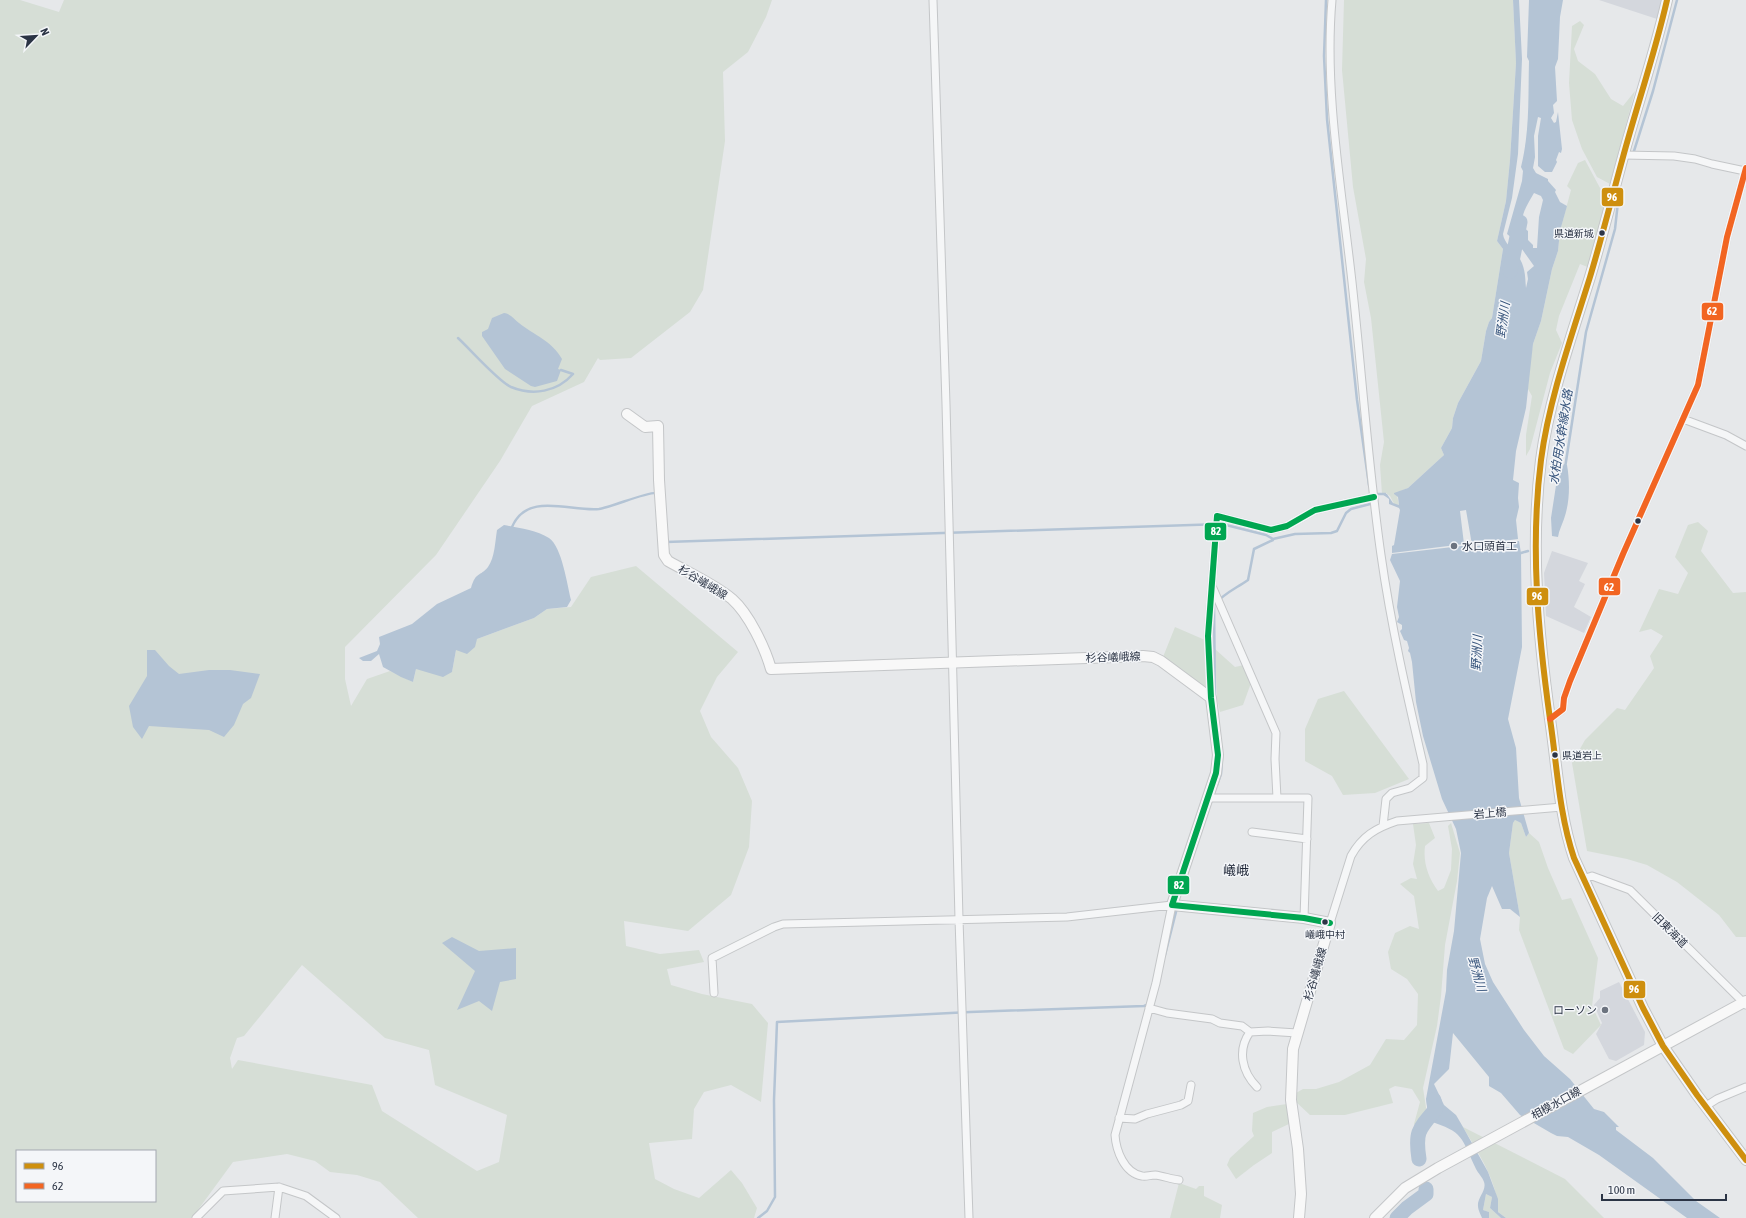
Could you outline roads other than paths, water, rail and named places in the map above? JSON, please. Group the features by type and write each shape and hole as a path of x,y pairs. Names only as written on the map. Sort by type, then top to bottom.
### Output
{"main road":[{"path":"1667,0 1597,255 1549,416 1541,458 1537,496 1536,564 1543,672 1568,840 1583,879 1643,1008 1663,1046 1746,1160"},
{"name":"杉谷嶬峨線","path":"627,414 645,426 658,426 659,480 664,555 668,561 720,591 740,608 762,643 771,669 952,662 1153,657 1161,660 1211,698"},
{"path":"1211,698 1218,755 1216,773 1209,798 1172,905 1330,922"},
{"name":"杉谷嶬峨線","path":"1299,1218 1301,1194 1298,1149 1291,1100 1293,1049 1330,922"},
{"name":"相模水口線","path":"1375,1218 1405,1188 1447,1163 1593,1083 1745,1003"}],"street":[{"path":"933,0 969,1218"},
{"path":"1332,0 1330,27 1331,78 1374,497 1381,555 1400,666 1423,764 1423,778 1410,788 1392,793 1386,798 1383,826"},
{"path":"1550,719 1563,708 1564,698 1570,680 1614,575 1698,385 1727,237 1743,185 1745,169 1674,156 1623,156"},
{"path":"1683,419 1726,435 1746,446"},
{"path":"1211,698 1208,636 1217,516 1271,530 1287,526 1315,510 1374,497"},
{"path":"1211,584 1276,733 1274,759 1277,798"},
{"path":"1209,798 1308,798 1304,918"},
{"name":"岩上橋","path":"1330,922 1348,866 1357,845 1377,828 1397,821 1562,807"},
{"path":"1252,832 1307,839"},
{"name":"旧東海道","path":"1583,879 1592,876 1630,890 1745,1003"},
{"path":"714,993 712,958 783,924 1067,917 1172,905 1149,1008 1115,1135 1116,1147 1123,1161 1133,1172 1142,1176 1155,1175 1179,1180"},
{"path":"1149,1008 1167,1013 1212,1019 1220,1023 1242,1026 1250,1032 1268,1031 1298,1033"},
{"path":"1250,1032 1246,1038 1243,1051 1243,1062 1249,1079 1258,1087"},
{"path":"1119,1118 1135,1119 1181,1105 1188,1101 1191,1084"},
{"path":"1706,1106 1746,1087"},
{"path":"196,1218 223,1191 279,1187 306,1196 336,1218"},
{"path":"275,1218 279,1187"}],"water":[{"path":"1513,0 1519,0 1522,59 1518,154 1512,198 1503,234 1505,241 1522,263 1525,274 1526,288 1528,279 1527,272 1534,266 1517,242 1507,234 1522,181 1523,171 1521,167 1526,140 1529,61 1527,57 1529,0 1563,0 1560,17 1558,59 1555,67 1557,101 1553,105 1554,113 1551,118 1554,123 1556,122 1558,112 1562,149 1561,153 1559,152 1556,160 1557,162 1552,172 1545,172 1538,166 1538,136 1541,118 1538,117 1534,136 1535,157 1533,168 1536,173 1548,179 1556,190 1555,192 1560,202 1567,206 1560,231 1558,251 1552,269 1541,321 1533,344 1526,408 1516,451 1513,480 1519,483 1519,507 1516,520 1518,539 1472,545 1466,510 1460,511 1464,544 1392,553 1392,546 1394,545 1400,510 1399,508 1389,504 1389,499 1382,494 1387,494 1393,503 1399,505 1398,497 1394,493 1408,488 1444,455 1441,448 1452,428 1453,418 1458,403 1481,361 1486,331 1492,318 1503,249 1497,241 1506,201 1516,63","holes":["1534,193 1541,196 1543,200 1539,217 1537,248 1533,248 1533,245 1528,240 1528,231 1524,227 1523,217 1526,207"]},
{"path":"504,313 511,316 548,343 558,353 562,359 558,369 561,370 557,381 535,387 531,386 505,369 482,336 482,332 488,329 492,318"},
{"path":"1564,464 1567,465 1568,472 1568,499 1566,512 1558,537 1552,536 1551,518 1557,479"},
{"path":"504,525 538,533 549,538 554,543 561,557 571,600 567,607 547,609 534,618 477,639 475,647 467,654 456,650 452,672 443,677 416,669 413,682 383,667 379,654 371,661 363,661 359,658 377,651 380,644 379,637 412,624 437,604 471,588 476,577 488,567 492,559 497,530"},
{"path":"1519,541 1521,553 1522,647 1508,719 1516,748 1519,798 1529,833 1526,837 1521,823 1515,820 1513,823 1509,853 1520,917 1510,909 1502,909 1492,886 1487,898 1480,939 1485,964 1493,982 1524,1030 1544,1056 1570,1079 1594,1109 1604,1112 1619,1127 1616,1127 1616,1130 1653,1158 1696,1201 1720,1218 1687,1218 1599,1155 1568,1137 1557,1136 1551,1133 1520,1115 1501,1093 1489,1086 1489,1077 1453,1033 1449,1069 1434,1084 1444,1105 1456,1115 1488,1172 1498,1199 1498,1212 1506,1218 1501,1218 1490,1208 1492,1197 1486,1194 1483,1210 1489,1212 1489,1218 1482,1218 1478,1209 1478,1203 1485,1185 1464,1143 1460,1137 1449,1129 1429,1121 1426,1099 1446,991 1447,970 1454,931 1461,853 1456,829 1442,799 1423,736 1416,702 1412,662 1408,651 1409,648 1407,641 1404,640 1400,631 1402,629 1402,625 1397,622 1399,617 1397,607 1400,581 1390,560 1392,554 1470,545 1471,551 1478,550 1477,546 1486,545 1487,549 1494,549 1494,544 1502,543 1503,547 1510,547 1509,542"},
{"path":"147,650 155,650 169,666 179,674 209,670 230,670 260,674 251,698 243,704 234,725 224,737 209,730 149,726 142,739 133,727 129,706 147,676"},
{"path":"452,937 479,951 516,948 516,979 500,982 492,1011 479,1001 457,1010 475,971 442,943"}],"waterway":[{"path":"1326,0 1324,56 1327,119 1357,400 1369,485"},
{"name":"水柏用水幹線水路","path":"1634,151 1653,91 1677,0"},
{"name":"水柏用水幹線水路","path":"1565,468 1586,332 1615,229 1618,202"},
{"name":"野洲川","path":"1510,271 1520,222"},
{"path":"458,338 505,384 519,390 536,392 544,391 560,385 573,374 561,370"},
{"path":"512,527 519,516 528,509 539,506 599,509 646,494 657,493"},
{"path":"1376,495 1385,494"},
{"path":"666,542 1222,524 1266,535 1273,539 1295,534 1331,533 1337,531 1346,513 1351,509 1374,503"},
{"path":"1215,698 1214,605 1226,594 1248,580 1254,549 1273,540"},
{"name":"水柏用水幹線水路","path":"1521,553 1528,551"},
{"path":"1217,785 1221,774 1222,757"},
{"path":"1165,955 1177,908"},
{"path":"758,1218 767,1211 775,1197 774,1100 777,1022 970,1012 1144,1006 1149,1004"},
{"path":"1419,1159 1417,1143 1419,1132 1421,1127 1435,1110 1434,1100"},
{"path":"1397,1218 1407,1208 1426,1194 1426,1189"}],"place":[{"name":"県道新城","path":"1602,233"},
{"name":"水口頭首工","path":"1454,546"},
{"name":"県道岩上","path":"1555,755"},
{"name":"嶬峨中村","path":"1325,922"},
{"name":"ローソン","path":"1605,1010"}],"district":[{"name":"嶬峨","path":"1236,870"}]}
